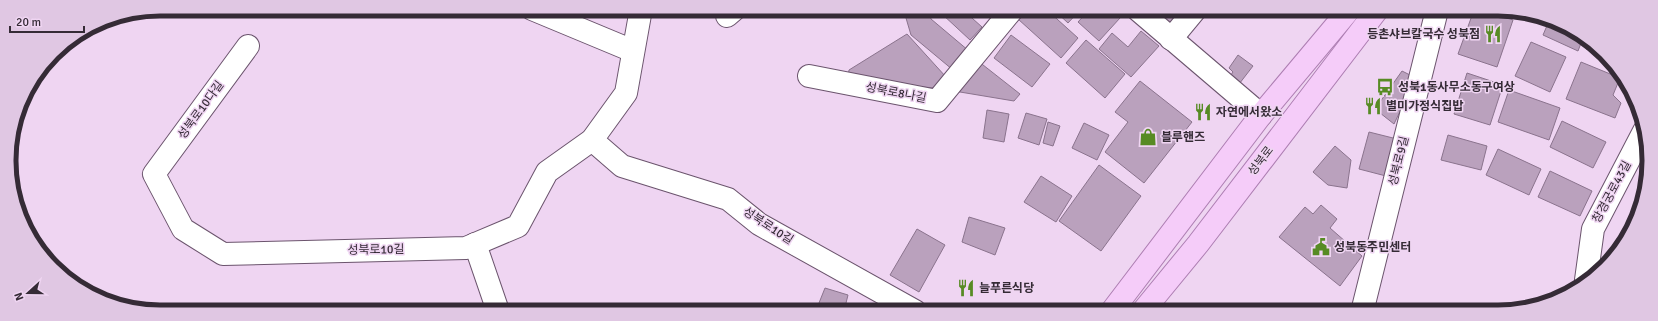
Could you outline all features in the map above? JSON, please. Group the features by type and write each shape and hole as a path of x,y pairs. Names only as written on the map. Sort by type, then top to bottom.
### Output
{"main road":[{"path":"1117,305 1261,115 1344,16"},
{"name":"성북로","path":"1148,305 1198,244 1371,16"}],"street":[{"path":"549,16 633,51"},
{"name":"성북로10길","path":"154,174 182,229 223,254 466,248 518,226 546,172 592,140 626,93 641,16"},
{"name":"성북로8나길","path":"809,76 937,101 1007,16"},
{"path":"1145,16 1261,115"},
{"path":"1171,39 1190,16"},
{"name":"성북로9길","path":"1364,305 1436,16"},
{"name":"성북로10다길","path":"154,174 248,46"},
{"name":"창경궁로43길","path":"1587,274 1593,229 1640,138"},
{"name":"성북로10길","path":"592,140 622,166 728,200 758,224 896,305"},
{"path":"475,244 496,305"}],"building":[{"path":"908,16 930,16 931,19 969,51 953,70 911,35 906,18"},
{"path":"944,16 970,16 982,27 970,40"},
{"path":"1021,16 1054,16 1078,38 1061,58 1018,19"},
{"path":"1060,16 1074,16 1068,23"},
{"path":"1084,16 1118,16 1120,18 1099,41 1078,22"},
{"path":"1152,16 1182,16 1169,30"},
{"path":"1472,16 1502,16 1513,20 1497,67 1458,54"},
{"path":"1547,25 1570,35 1581,43 1578,51 1543,35"},
{"path":"1141,31 1159,46 1131,77 1099,49 1112,33 1128,47"},
{"path":"907,34 946,77 936,88 867,83 848,77 849,70"},
{"path":"1011,35 1050,64 1032,87 994,58"},
{"path":"1086,40 1125,74 1105,98 1066,63"},
{"path":"1531,42 1566,57 1550,92 1515,76"},
{"path":"1238,55 1253,66 1236,88 1227,80 1233,72 1229,68"},
{"path":"978,61 1020,94 1014,101 954,91"},
{"path":"1581,62 1614,76 1619,81 1613,95 1621,103 1615,118 1566,99"},
{"path":"1402,71 1416,78 1394,124 1375,109"},
{"path":"1467,73 1503,85 1490,125 1454,114"},
{"name":"블루핸즈","path":"1140,81 1192,122 1144,183 1105,152 1128,122 1115,112"},
{"path":"1509,90 1560,108 1549,140 1498,122"},
{"path":"987,110 1009,114 1004,142 983,138"},
{"path":"1026,113 1047,119 1039,145 1018,138"},
{"path":"1562,121 1606,142 1593,168 1550,147"},
{"path":"1048,122 1060,126 1053,146 1043,143"},
{"path":"1084,123 1109,135 1097,160 1072,148"},
{"path":"1369,132 1397,139 1386,176 1359,169"},
{"path":"1448,135 1487,146 1481,170 1441,160"},
{"path":"1335,146 1351,160 1347,188 1328,185 1313,172"},
{"path":"1498,149 1541,169 1529,195 1486,175"},
{"path":"1099,165 1141,196 1101,251 1059,221"},
{"path":"1550,171 1592,191 1580,216 1538,197"},
{"path":"1041,176 1072,196 1056,222 1024,202"},
{"name":"성북동주민센터","path":"1321,205 1337,219 1330,228 1362,256 1340,286 1279,237 1305,207 1313,214"},
{"path":"969,217 1005,228 995,255 962,242"},
{"path":"917,229 945,245 919,292 890,275"},
{"path":"825,288 848,295 846,305 818,305"}],"place":[{"name":"등촌샤브칼국수 성북점","path":"1493,34"},
{"name":"성북1동사무소동구여상","path":"1385,87"},
{"name":"별미가정식집밥","path":"1373,106"},
{"name":"자연에서왔소","path":"1203,112"},
{"name":"블루핸즈","path":"1148,137"},
{"name":"성북동주민센터","path":"1321,247"},
{"name":"늘푸른식당","path":"966,288"}]}
